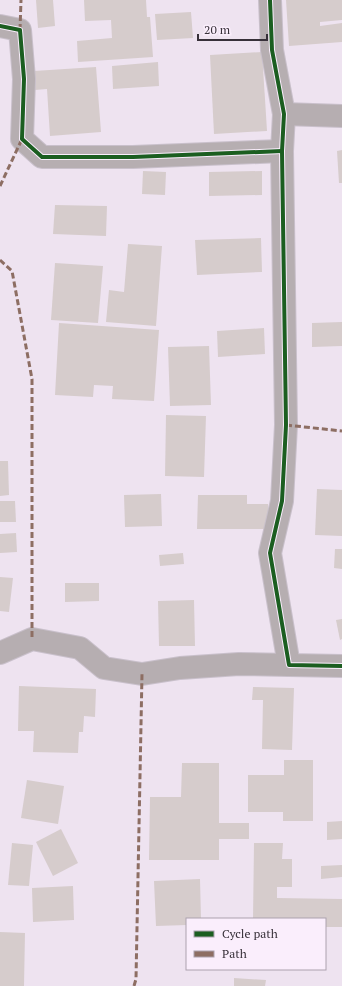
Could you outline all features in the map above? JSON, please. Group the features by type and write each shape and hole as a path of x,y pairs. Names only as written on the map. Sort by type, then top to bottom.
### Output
{"street":[{"path":"270,0 272,50 284,114 282,151 286,425 282,501 270,553 289,665"},
{"path":"0,26 20,30 24,78 22,140 42,157 133,157 282,151"},
{"path":"284,114 342,116"},
{"path":"0,653 32,639 80,648 104,668 142,674 180,668 239,664 342,666"}],"building":[{"path":"36,0 53,0 55,26 38,28"},
{"path":"84,0 146,0 147,17 150,17 153,57 78,62 77,41 112,38 111,20 85,21"},
{"path":"286,0 342,0 342,20 320,22 320,26 342,23 342,42 289,46"},
{"path":"191,12 193,38 157,40 155,14"},
{"path":"262,52 267,131 214,134 210,55"},
{"path":"158,62 159,86 113,89 112,66"},
{"path":"96,67 101,132 50,136 47,89 35,90 34,71"},
{"path":"342,150 342,183 339,183 337,151"},
{"path":"143,171 166,172 165,195 142,194"},
{"path":"262,171 262,195 209,196 209,172"},
{"path":"55,205 107,206 106,236 53,234"},
{"path":"261,238 262,272 197,275 195,240"},
{"path":"128,244 162,246 156,326 106,322 109,290 124,292"},
{"path":"55,263 103,266 98,323 51,320"},
{"path":"342,322 342,346 312,347 312,323"},
{"path":"59,323 159,330 154,401 112,399 113,386 94,385 93,397 55,395"},
{"path":"264,328 265,354 218,357 217,331"},
{"path":"209,346 211,405 170,406 168,347"},
{"path":"166,415 206,416 204,477 165,476"},
{"path":"0,461 8,461 9,495 0,496"},
{"path":"317,489 342,490 342,536 315,535"},
{"path":"161,494 162,526 125,527 124,495"},
{"path":"198,495 247,495 247,504 268,504 269,529 197,529"},
{"path":"0,501 15,501 16,522 0,522"},
{"path":"16,533 17,552 0,553 0,534"},
{"path":"335,549 342,549 342,569 334,568"},
{"path":"183,553 184,564 160,566 159,555"},
{"path":"0,577 13,578 9,612 0,611"},
{"path":"65,583 99,583 99,601 65,602"},
{"path":"194,600 195,646 159,646 158,601"},
{"path":"342,619 342,639 340,640 336,620"},
{"path":"19,686 96,689 95,717 84,716 83,732 79,732 78,753 33,752 34,731 18,731"},
{"path":"253,687 294,688 292,750 262,749 263,700 252,700"},
{"path":"284,760 313,760 313,821 283,821 283,812 248,812 248,775 284,775"},
{"path":"182,763 219,763 219,823 249,823 249,839 219,839 219,860 149,860 150,797 181,797"},
{"path":"27,780 64,786 58,824 21,818"},
{"path":"342,821 342,839 327,840 327,822"},
{"path":"61,829 78,863 53,876 36,842"},
{"path":"12,843 33,845 29,886 8,885"},
{"path":"254,843 283,843 282,859 292,859 292,887 277,887 277,898 342,899 342,927 326,927 326,918 253,918"},
{"path":"342,865 342,877 321,879 321,866"},
{"path":"200,879 201,918 186,918 186,925 156,926 154,881"},
{"path":"73,886 74,920 33,922 32,888"},
{"path":"0,932 25,933 24,986 0,986"},
{"path":"234,978 266,980 265,986 234,986"}],"marked path":[{"path":"20,30 21,0"},
{"path":"0,186 22,139"},
{"path":"0,260 12,271 32,379 32,639"},
{"path":"286,425 342,431"},
{"path":"134,986 136,979 142,674"}],"cycle path":[{"path":"270,0 272,50 284,114 282,151 286,425 282,501 270,553 289,665 342,666"},
{"path":"0,26 20,30 24,79 22,139 42,157 133,157 282,151"}]}
